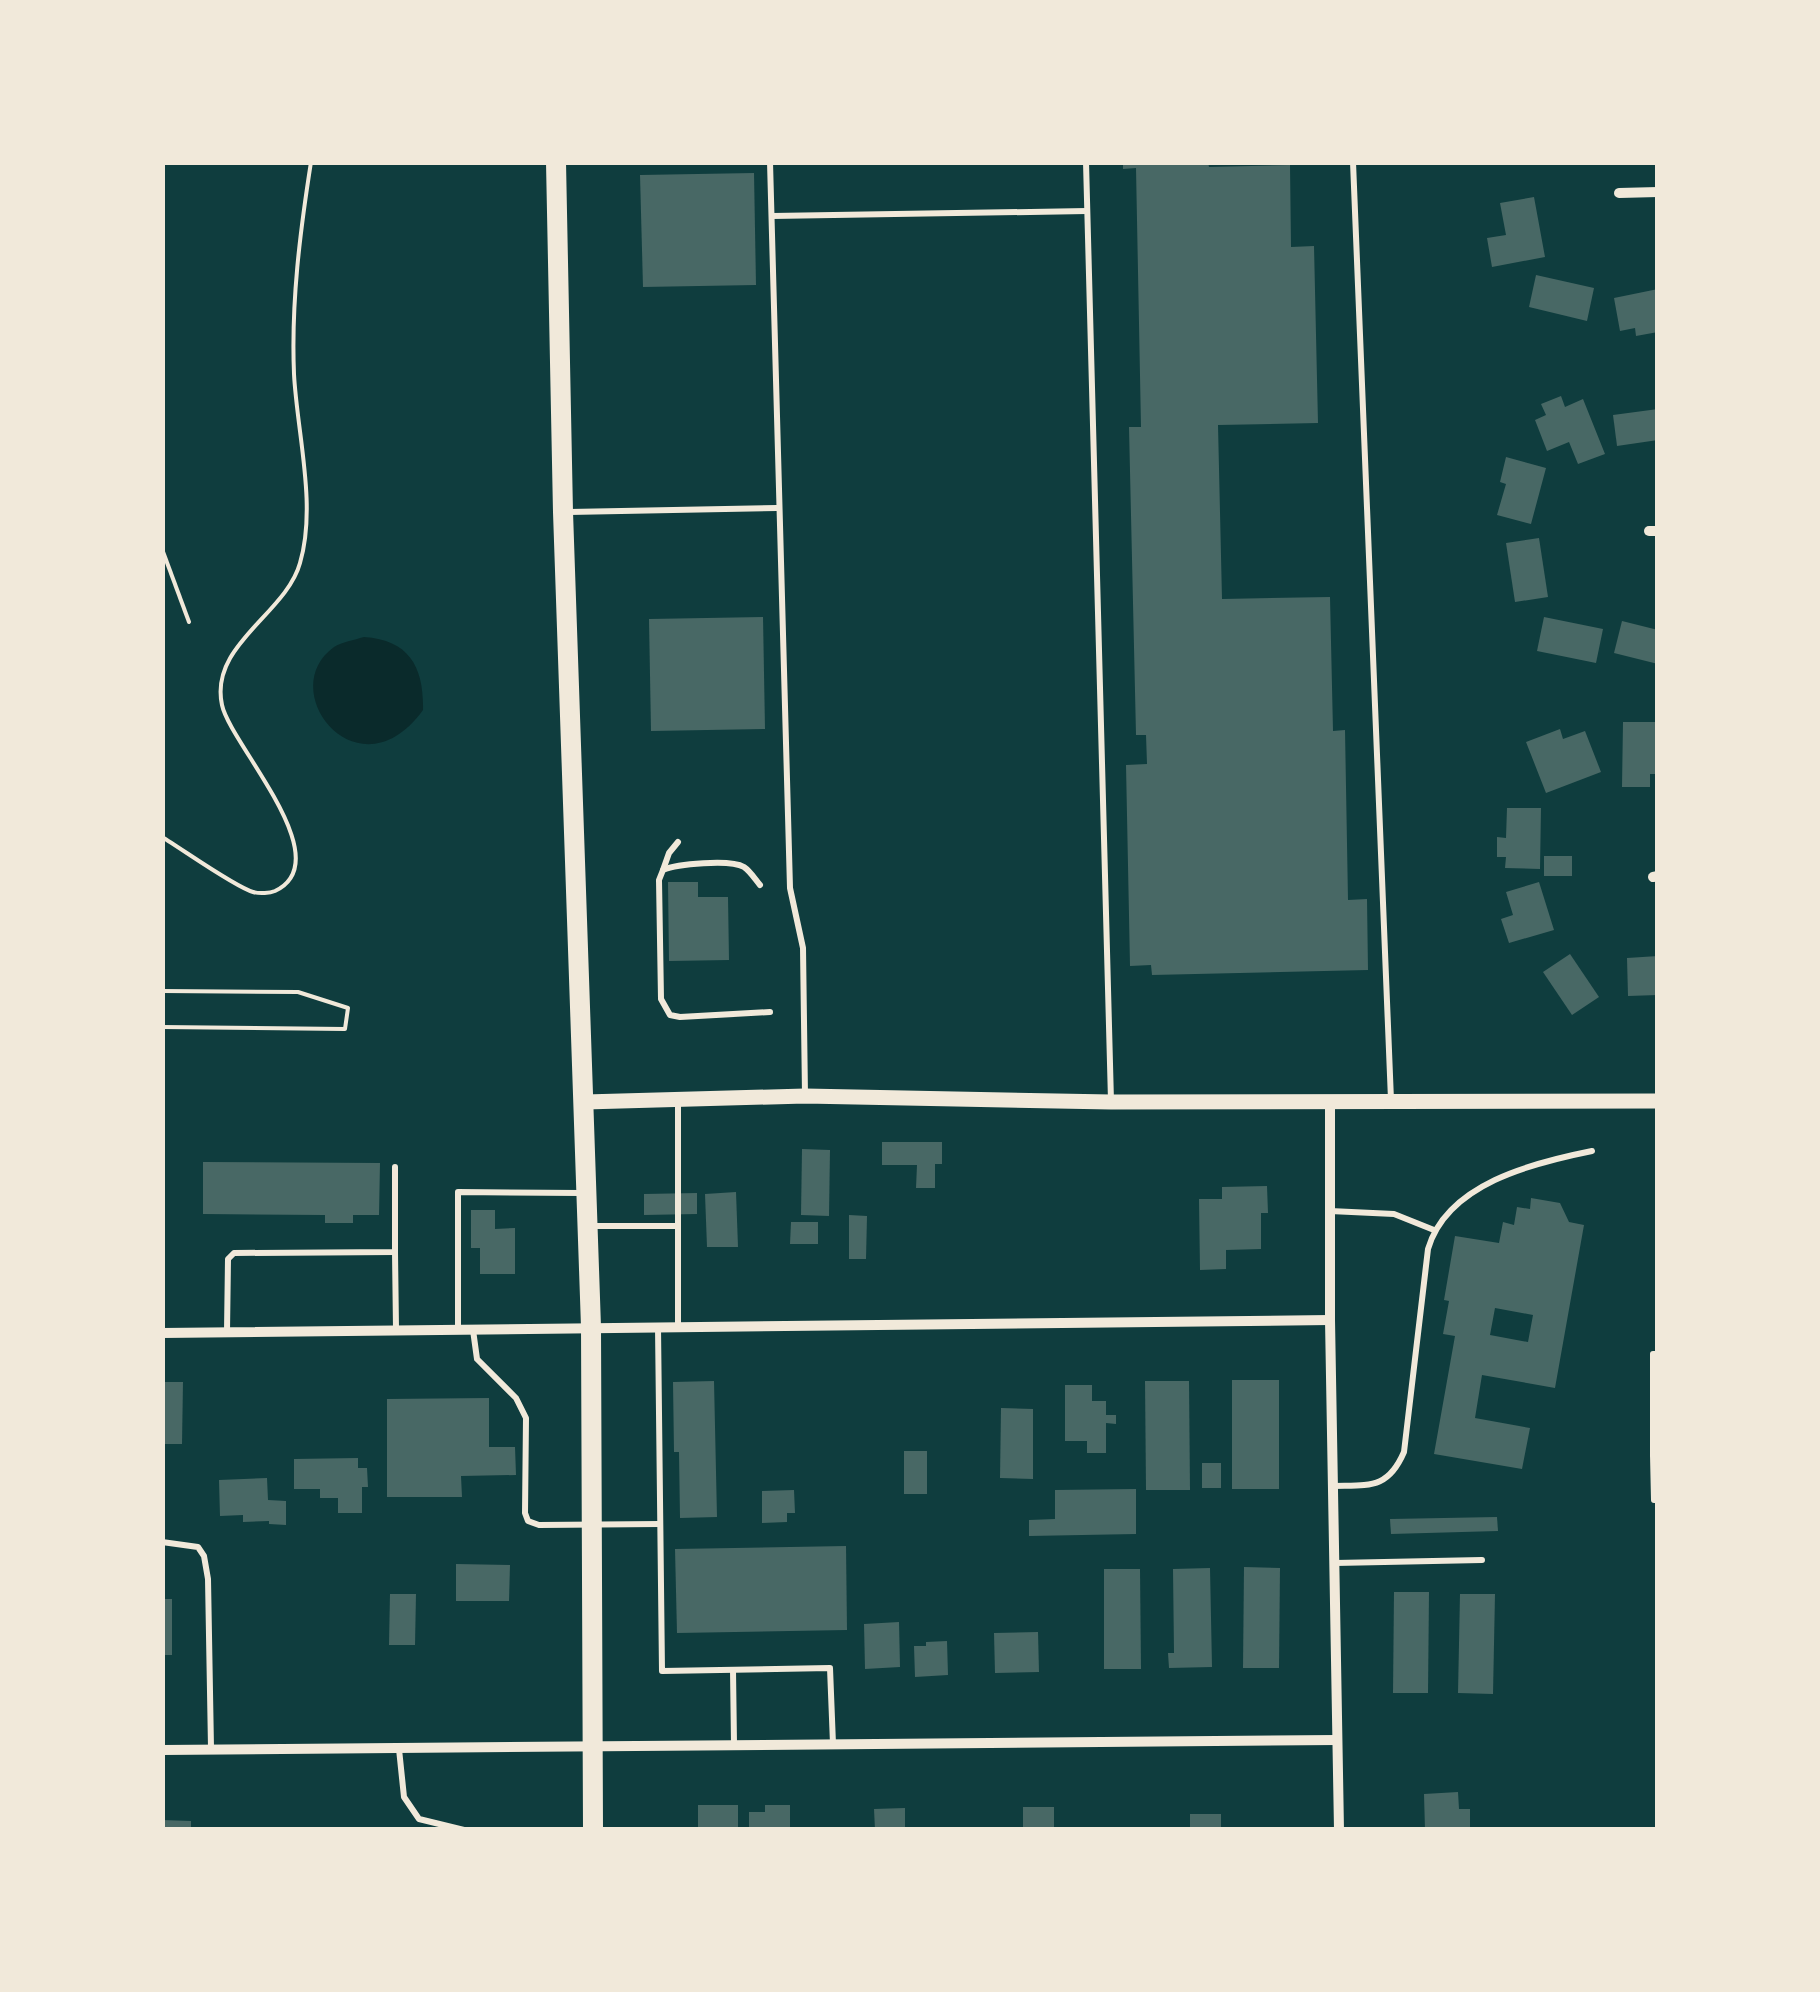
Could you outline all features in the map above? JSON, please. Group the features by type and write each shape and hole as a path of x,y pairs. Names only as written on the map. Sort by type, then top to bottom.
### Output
{"main road":[{"path":"556,162 563,512 588,1193 594,1830"}],"street":[{"path":"1618,193 1658,192"},
{"path":"585,1102 804,1096 1112,1102 1658,1101"},
{"path":"1330,1101 1339,1830"},
{"path":"162,1333 1330,1320"},
{"path":"162,1750 1337,1740"}],"lane":[{"path":"770,162 790,888 803,948 804,1096"},
{"path":"1086,162 1112,1102"},
{"path":"1353,162 1391,1101"},
{"path":"772,216 1086,211"},
{"path":"563,512 778,508"},
{"path":"678,842 659,880 661,1000 665,1010 680,1017 770,1012"},
{"path":"664,870 674,865 735,864 746,868 760,885"},
{"path":"678,1099 678,1326"},
{"path":"1332,1486 1373,1485 1385,1480 1396,1470 1404,1452 1428,1249 1434,1230 1448,1210 1476,1190 1539,1164 1592,1151"},
{"path":"395,1167 396,1330"},
{"path":"458,1329 458,1192 588,1193"},
{"path":"1330,1212 1394,1214 1434,1230"},
{"path":"588,1226 678,1226"},
{"path":"227,1332 228,1259 234,1252 395,1252"},
{"path":"658,1326 662,1671 830,1668 833,1744"},
{"path":"472,1328 476,1360 516,1398 526,1418 528,1521 538,1525 660,1524"},
{"path":"1658,1354 1653,1354 1654,1500 1658,1500"},
{"path":"162,1542 198,1547 204,1556 208,1579 211,1750"},
{"path":"1334,1562 1482,1560"},
{"path":"733,1670 734,1744"},
{"path":"398,1748 404,1797 419,1818 464,1830"}],"path":[{"path":"162,837 253,892 272,893 286,884 294,865 295,845 288,819 248,758 222,705 222,674 232,654 282,596 300,564 305,518 294,336 310,162"},
{"path":"162,548 189,622"},
{"path":"162,990 298,992 348,1008 345,1028 162,1027"}],"water":[{"path":"364,637 380,639 403,650 417,669 423,695 423,710 398,735 374,744 351,741 332,728 318,710 313,688 318,666 334,647"}],"building":[{"path":"1123,162 1208,162 1209,167 1290,165 1291,247 1314,246 1318,423 1218,425 1222,599 1330,597 1333,731 1345,730 1348,900 1367,899 1368,970 1152,975 1151,965 1130,966 1126,765 1147,764 1146,735 1136,735 1129,427 1141,427 1136,168 1123,169"},
{"path":"754,173 756,285 643,287 640,175"},
{"path":"1534,197 1545,257 1492,267 1487,238 1506,235 1500,203"},
{"path":"1536,275 1594,288 1587,321 1529,307"},
{"path":"1658,289 1658,332 1636,336 1635,328 1620,331 1614,298"},
{"path":"1561,396 1565,407 1583,399 1605,454 1578,464 1569,442 1547,451 1535,420 1546,415 1541,404"},
{"path":"1658,409 1658,440 1617,446 1613,415"},
{"path":"1506,457 1546,468 1531,524 1497,515 1506,484 1500,482"},
{"path":"1539,538 1548,597 1515,602 1506,543"},
{"path":"763,617 765,729 651,731 649,619"},
{"path":"1544,617 1603,629 1596,663 1537,651"},
{"path":"1622,621 1658,630 1658,664 1614,653"},
{"path":"1623,722 1658,722 1658,774 1650,774 1650,787 1622,787"},
{"path":"1560,729 1563,739 1585,731 1601,772 1546,793 1526,742"},
{"path":"1507,808 1541,808 1540,869 1505,868 1506,857 1497,857 1497,837 1506,838"},
{"path":"1544,856 1572,856 1572,876 1544,876"},
{"path":"668,882 698,882 698,897 728,897 729,960 669,961"},
{"path":"1539,882 1554,930 1509,943 1501,919 1513,915 1506,892"},
{"path":"1570,954 1599,997 1572,1015 1543,972"},
{"path":"1658,956 1658,995 1628,996 1627,958"},
{"path":"882,1142 942,1142 942,1164 935,1164 935,1188 916,1188 917,1165 882,1165"},
{"path":"802,1149 830,1150 829,1216 801,1215"},
{"path":"203,1162 380,1163 379,1215 353,1215 353,1223 325,1223 325,1215 203,1214"},
{"path":"1267,1186 1268,1213 1261,1213 1261,1249 1226,1250 1226,1269 1200,1270 1199,1199 1222,1199 1222,1187"},
{"path":"736,1192 738,1247 707,1247 705,1194"},
{"path":"697,1193 697,1214 644,1215 644,1194"},
{"path":"1531,1198 1560,1203 1569,1222 1584,1225 1555,1388 1482,1375 1475,1418 1530,1428 1522,1469 1434,1454 1455,1336 1443,1334 1449,1301 1444,1300 1455,1236 1499,1243 1503,1222 1514,1225 1517,1207 1530,1209","holes":["1495,1308 1533,1315 1528,1342 1490,1335"]},
{"path":"471,1210 495,1210 495,1229 515,1228 515,1274 480,1274 480,1248 471,1248"},
{"path":"849,1215 867,1216 866,1259 849,1259"},
{"path":"791,1222 818,1222 818,1244 790,1244"},
{"path":"1232,1380 1279,1380 1279,1489 1232,1489"},
{"path":"714,1381 717,1517 680,1518 673,1382"},
{"path":"1145,1381 1189,1381 1190,1490 1146,1490"},
{"path":"162,1382 183,1382 182,1444 162,1444"},
{"path":"1065,1385 1092,1385 1092,1401 1106,1401 1106,1415 1116,1415 1116,1424 1106,1423 1106,1453 1087,1453 1087,1441 1065,1441"},
{"path":"489,1398 489,1447 515,1447 516,1475 461,1476 462,1497 387,1497 387,1399"},
{"path":"1001,1408 1033,1409 1033,1479 1000,1478"},
{"path":"904,1451 927,1451 927,1494 904,1494"},
{"path":"358,1458 358,1468 367,1468 368,1487 362,1487 362,1513 338,1513 338,1498 320,1498 320,1489 294,1489 294,1459"},
{"path":"1202,1463 1221,1463 1221,1488 1202,1488"},
{"path":"267,1478 268,1500 286,1501 286,1525 243,1522 243,1515 220,1516 219,1480"},
{"path":"1136,1489 1136,1534 1029,1536 1029,1520 1055,1519 1055,1490"},
{"path":"794,1490 795,1513 787,1513 787,1522 762,1523 762,1491"},
{"path":"1497,1517 1498,1531 1391,1534 1390,1519"},
{"path":"846,1546 847,1630 677,1633 675,1549"},
{"path":"456,1564 510,1565 509,1601 456,1601"},
{"path":"1244,1567 1280,1568 1279,1668 1243,1668"},
{"path":"1210,1568 1212,1667 1169,1668 1168,1653 1174,1653 1173,1569"},
{"path":"1104,1569 1140,1569 1141,1669 1104,1669"},
{"path":"1394,1592 1429,1592 1428,1693 1393,1693"},
{"path":"390,1594 416,1594 415,1645 389,1645"},
{"path":"1460,1594 1495,1594 1493,1694 1458,1693"},
{"path":"162,1599 172,1599 172,1655 162,1655"},
{"path":"899,1622 900,1667 865,1669 864,1624"},
{"path":"1038,1632 1039,1672 995,1673 994,1633"},
{"path":"947,1641 948,1675 915,1677 914,1646"},
{"path":"1458,1792 1459,1809 1470,1809 1470,1827 1425,1830 1424,1794"},
{"path":"698,1805 738,1805 738,1830 698,1830"},
{"path":"765,1805 790,1805 790,1830 749,1830 749,1812 765,1812"},
{"path":"1023,1807 1054,1807 1054,1830 1023,1830"},
{"path":"905,1808 905,1830 875,1830 874,1809"},
{"path":"1190,1814 1221,1814 1221,1830 1190,1830"},
{"path":"162,1820 191,1821 191,1830 162,1830"}]}
